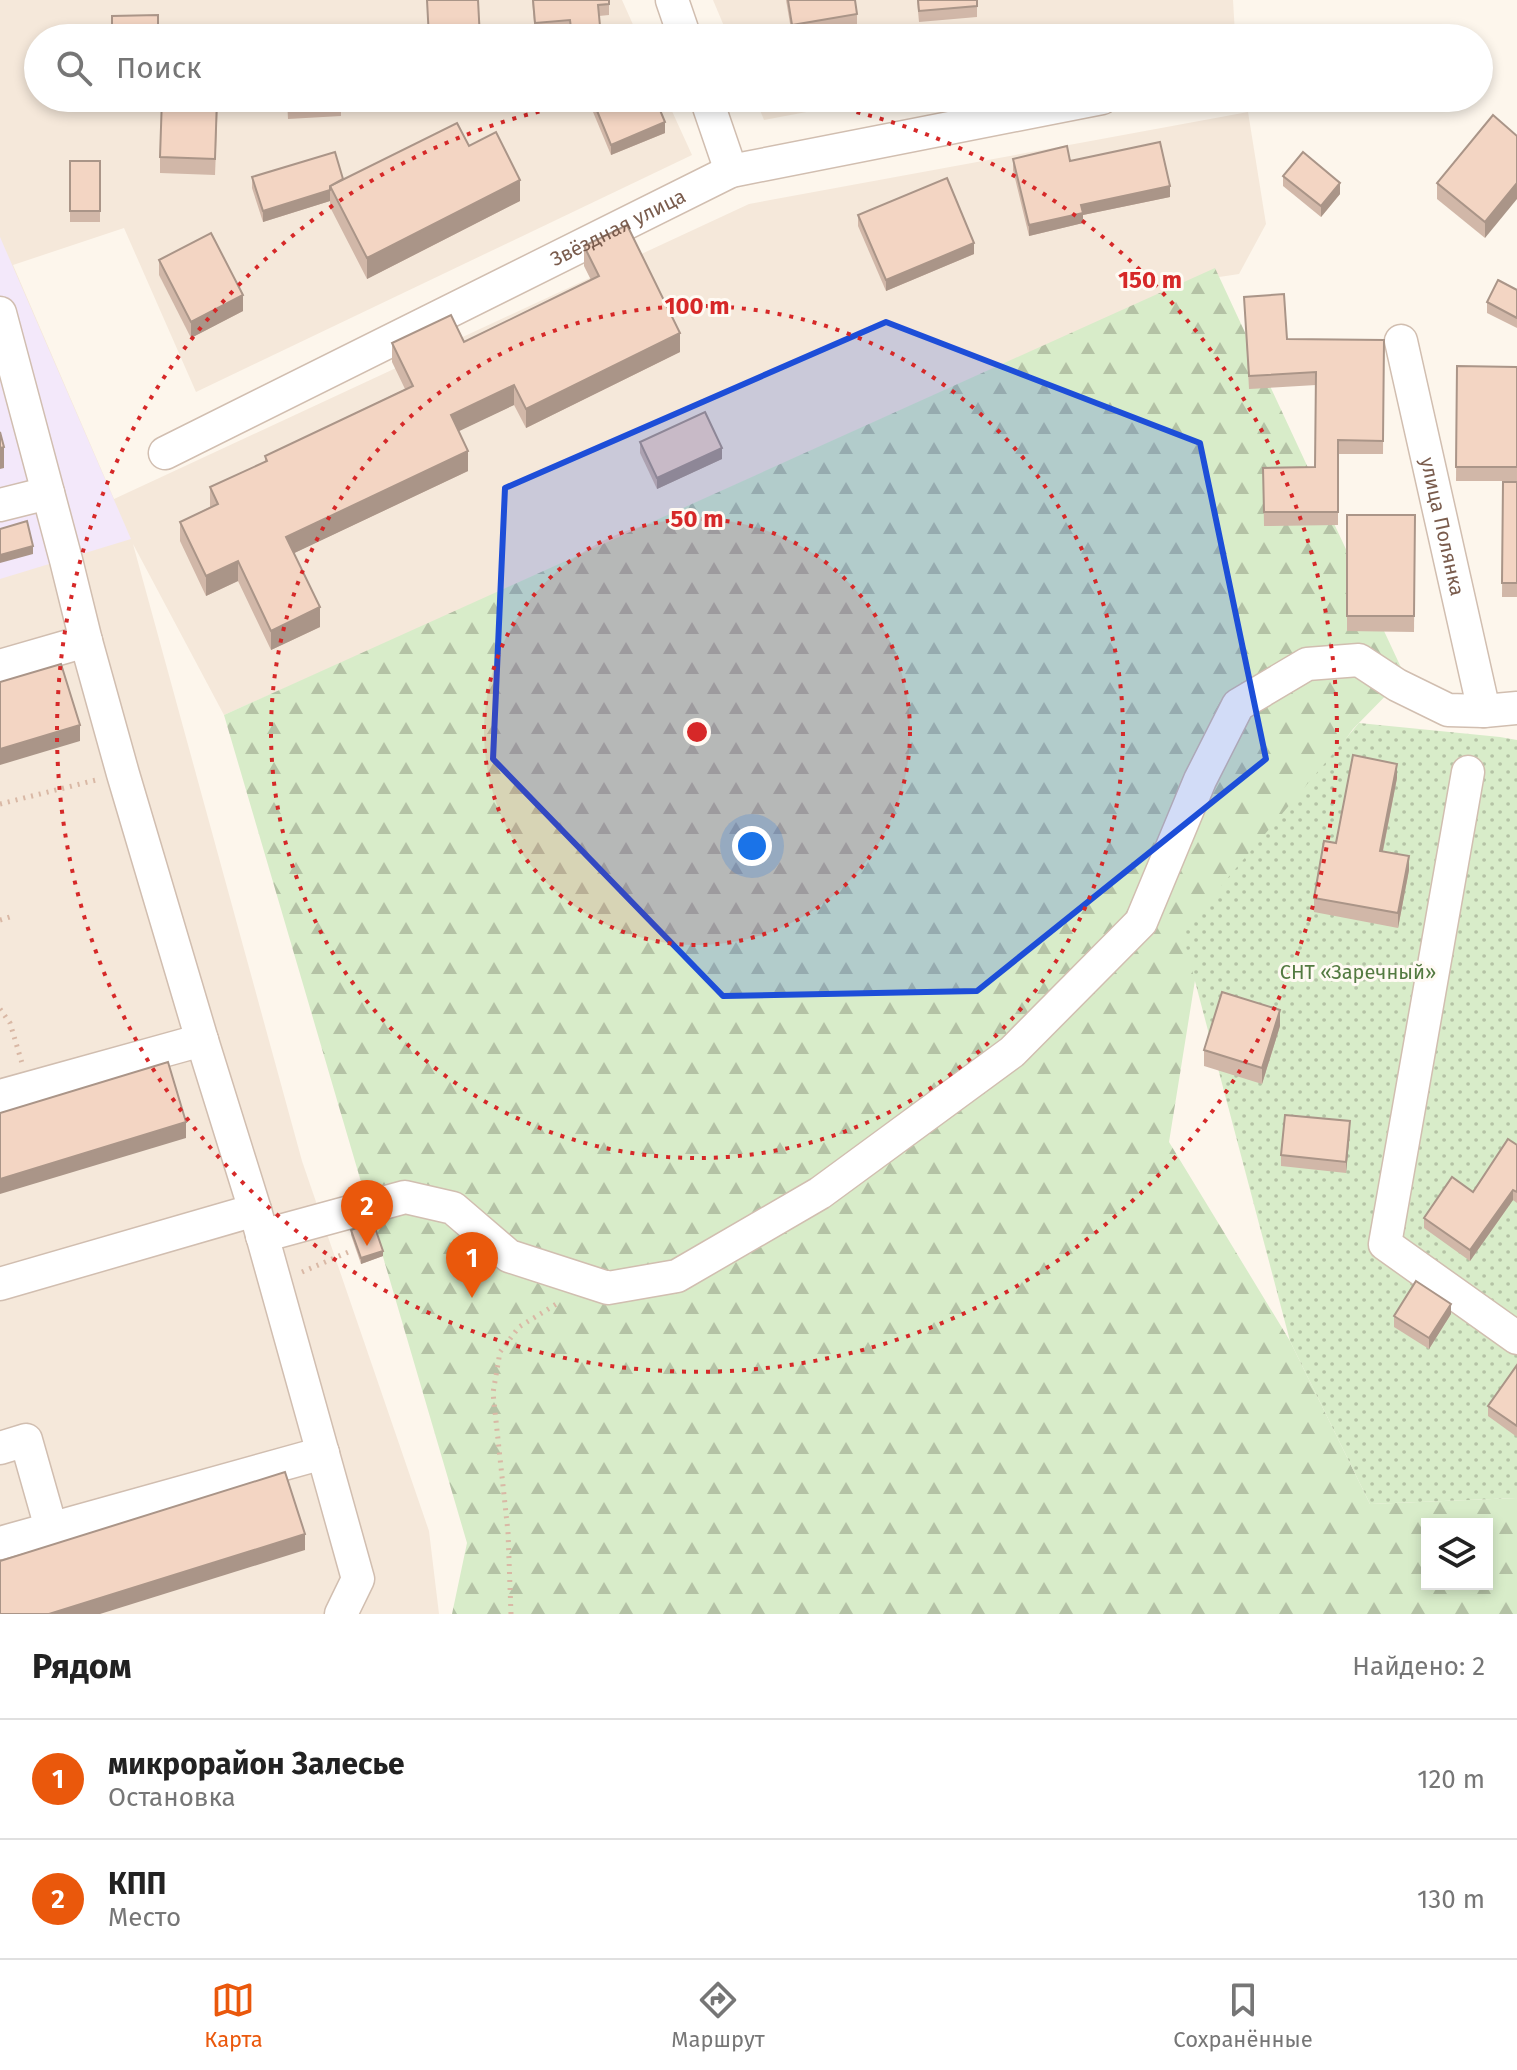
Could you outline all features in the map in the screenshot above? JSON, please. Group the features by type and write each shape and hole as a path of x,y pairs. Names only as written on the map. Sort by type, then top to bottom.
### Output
{"street":[{"path":"672,0 680,24"},
{"path":"711,112 731,171"},
{"name":"Звёздная улица","path":"165,453 731,171 1031,112"},
{"path":"0,313 123,774 259,1223 358,1579 341,1614"},
{"name":"улица Полянка","path":"1401,341 1484,711"},
{"path":"0,505 48,493"},
{"path":"0,666 86,641"},
{"path":"0,1284 259,1223 405,1197 453,1208 509,1256 608,1288 677,1276 820,1193 1012,1052 1141,922 1200,780 1238,705 1307,664 1359,660 1397,685 1448,710 1517,708"},
{"path":"1468,772 1385,1244 1517,1338"},
{"path":"15,1092 202,1040"},
{"path":"0,1448 26,1440 51,1528"},
{"path":"0,1543 323,1453"}],"path":[{"path":"0,804 123,774"},
{"path":"0,920 13,916"},
{"path":"0,1009 10,1023 15,1092"},
{"path":"276,1283 353,1250"},
{"path":"511,1614 508,1532 493,1393 500,1352 519,1327 557,1303 599,1285"}],"highlighted area":[{"path":"886,322 1200,443 1266,759 977,991 723,996 493,759 505,488"}],"shaded area":[{"path":"0,0 622,0 633,24 24,24 24,112 672,112 692,155 196,392 124,228 13,265 114,499 749,204 1248,112 1266,224 1239,274 1206,279 224,715 133,544 302,1161 429,1531 439,1614 0,1614"},
{"path":"713,0 1233,0 1234,24 723,24"},
{"path":"761,112 807,112 764,120"},
{"path":"0,237 131,539 0,579"}],"green space":[{"path":"1215,268 1405,676 1353,729 1202,937 1169,1142 1290,1341 1370,1504 1517,1498 1517,1614 452,1614 467,1543 224,715"},
{"name":"СНТ «Заречный»","path":"1359,723 1517,740 1517,1498 1370,1504 1290,1341 1182,932"}],"building":[{"path":"427,0 478,0 479,24 428,24"},
{"path":"533,0 609,0 609,4 598,5 600,24 570,24 570,20 535,23"},
{"path":"788,0 855,0 857,14 792,24"},
{"path":"918,0 977,0 977,6 919,11"},
{"path":"158,15 158,24 112,24 112,16"},
{"path":"162,112 217,112 215,159 160,157"},
{"path":"598,112 661,112 665,122 611,145"},
{"path":"1493,115 1517,136 1517,183 1485,222 1437,183"},
{"path":"457,123 469,146 496,132 520,180 367,258 330,186"},
{"path":"1160,142 1170,186 1081,205 1083,213 1029,225 1013,159 1067,146 1070,161"},
{"path":"335,152 343,179 330,186 330,190 263,211 252,177"},
{"path":"1303,152 1340,183 1321,206 1283,176"},
{"path":"70,161 100,161 100,211 70,211"},
{"path":"947,178 974,243 886,280 858,215"},
{"path":"627,225 680,333 526,409 514,385 451,415 468,451 286,537 320,607 271,631 238,561 206,576 180,522 218,504 210,487 267,461 265,456 413,386 392,343 451,315 464,342 599,276 584,246"},
{"path":"211,233 243,295 191,322 159,260"},
{"path":"1498,280 1517,290 1517,318 1487,302"},
{"path":"1284,294 1287,339 1384,340 1383,441 1338,440 1338,512 1264,512 1263,468 1315,467 1316,372 1249,376 1244,297"},
{"path":"1457,366 1517,367 1517,467 1456,467"},
{"path":"705,412 722,448 657,478 640,442"},
{"path":"1503,482 1517,482 1517,583 1502,583"},
{"path":"1347,515 1415,515 1414,616 1347,616"},
{"path":"27,521 33,546 0,555 0,529"},
{"path":"61,664 80,725 0,749 0,682"},
{"path":"1353,755 1397,764 1380,851 1409,856 1398,913 1314,898 1324,841 1336,843"},
{"path":"1222,992 1280,1010 1262,1068 1204,1050"},
{"path":"168,1062 186,1122 0,1179 0,1113"},
{"path":"1285,1115 1350,1121 1346,1162 1281,1155"},
{"path":"1508,1139 1517,1145 1517,1192 1513,1190 1470,1250 1424,1218 1452,1177 1473,1192"},
{"path":"373,1222 383,1251 361,1258 351,1230"},
{"path":"1416,1281 1451,1304 1429,1338 1394,1316"},
{"path":"1517,1365 1517,1426 1488,1406"},
{"path":"285,1472 305,1534 49,1614 0,1614 0,1561"}],"place":[{"name":"КПП","path":"367,1246"},
{"name":"микрорайон Залесье","path":"472,1298"}]}
